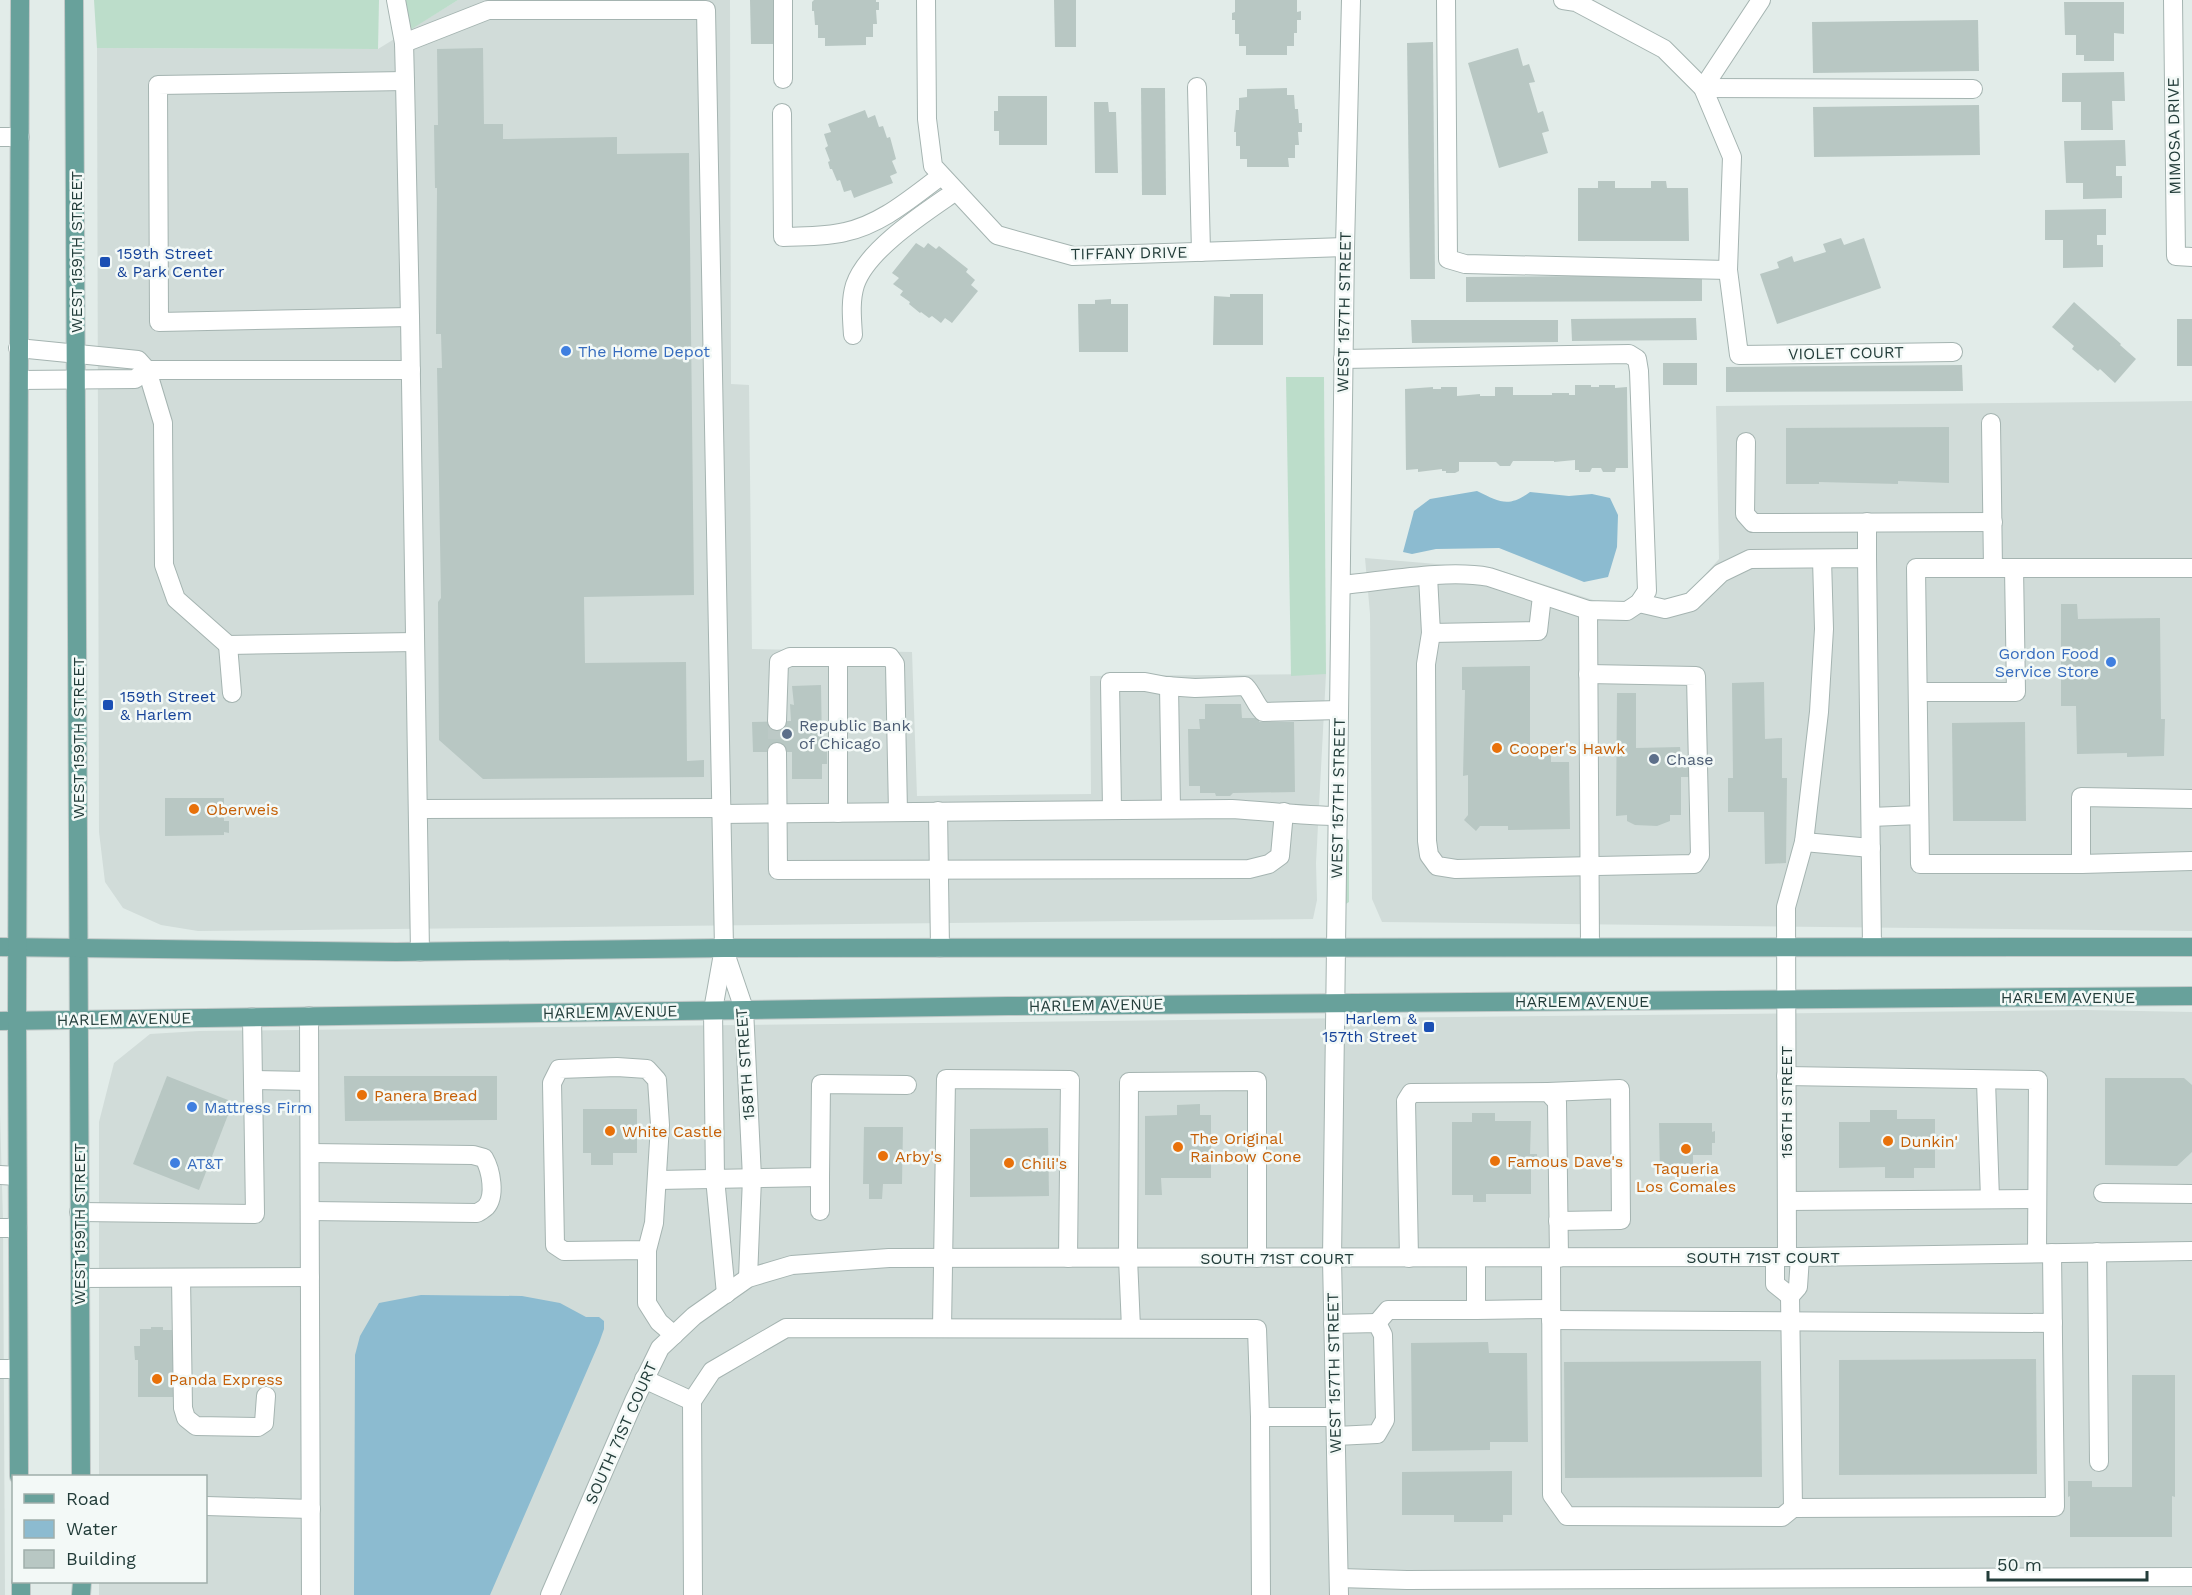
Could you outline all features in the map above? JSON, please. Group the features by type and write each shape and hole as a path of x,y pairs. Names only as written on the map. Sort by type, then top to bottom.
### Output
{"main road":[{"path":"19,1475 9,1369 8,1021 19,380 20,0"},
{"name":"WEST 159TH STREET","path":"74,0 81,1475"},
{"path":"9,947 420,952 724,948 2192,947"},
{"name":"HARLEM AVENUE","path":"8,1021 744,1009 2192,996"}],"street":[{"path":"396,0 404,43 405,81 420,952"},
{"path":"783,0 783,79"},
{"name":"TIFFANY DRIVE","path":"926,0 927,118 933,166 997,235 1073,256 1345,247"},
{"name":"WEST 157TH STREET","path":"1339,1586 1332,1259 1343,359 1351,0"},
{"path":"1446,0 1448,259 1465,264 1728,270 1732,157 1702,88 1664,49 1572,1"},
{"path":"1702,88 1761,0"},
{"name":"MIMOSA DRIVE","path":"2172,0 2176,256 2192,256"},
{"path":"404,43 488,10 706,10 724,948"},
{"path":"405,81 158,85 159,322 410,317"},
{"path":"1197,87 1201,252"},
{"path":"1702,88 1973,89"},
{"path":"782,113 783,237 843,233 870,225 888,215 941,176"},
{"path":"0,136 20,136"},
{"path":"853,335 852,303 855,284 866,267 879,250 899,231 956,191"},
{"name":"VIOLET COURT","path":"1728,270 1739,355 1953,352"},
{"path":"18,348 138,360 147,370 163,423 164,565 176,599 228,645 415,642"},
{"path":"1341,585 1428,576 1476,574 1588,610 1627,611 1639,603 1647,591 1637,359 1629,354 1343,359"},
{"path":"19,380 135,380 147,370 411,370"},
{"path":"1991,423 1993,568"},
{"path":"1746,442 1745,514 1753,523 1993,522"},
{"path":"1867,522 1872,947"},
{"path":"1639,603 1665,609 1691,602 1722,573 1750,559 1868,558"},
{"name":"156TH STREET","path":"1787,1257 1786,907 1804,842 1819,712 1824,629 1822,559"},
{"path":"2192,568 1916,568 1920,864 2192,861"},
{"path":"1918,692 2016,692 2014,568"},
{"path":"1428,576 1431,633 1426,663 1427,841 1429,855 1437,866 1456,869 1694,864 1700,855 1696,676 1588,674"},
{"path":"1431,633 1538,631 1542,596"},
{"path":"1588,610 1590,947"},
{"path":"228,645 232,693"},
{"path":"777,721 779,662 790,657 890,657 895,664 898,812"},
{"path":"838,657 838,813"},
{"path":"1112,809 1110,682 1144,682 1169,686 1245,686 1263,712 1339,710"},
{"path":"1169,686 1171,809"},
{"path":"777,752 778,870 1249,869 1269,864 1281,856 1284,812"},
{"path":"2081,864 2081,797 2192,799"},
{"path":"418,809 777,813 1171,809 1338,816"},
{"path":"938,811 940,948"},
{"path":"1871,817 1919,815"},
{"path":"1804,842 1871,848"},
{"name":"158TH STREET","path":"724,948 744,1009 752,1178 748,1278"},
{"name":"158TH STREET","path":"724,948 713,1010 715,1178 726,1294"},
{"path":"309,1016 311,1595"},
{"path":"79,1212 255,1214 252,1017"},
{"path":"647,1250 564,1251 555,1245 552,1083 559,1069 616,1067 647,1069 657,1080 660,1125 658,1180 654,1223 647,1250 647,1303 658,1322 674,1335"},
{"path":"1548,1092 1557,1102 1558,1221 1551,1315 1552,1495 1568,1516 1782,1517 1793,1508 2055,1507 2053,1323 2037,1198 2038,1080 1986,1081 1786,1076"},
{"path":"942,1328 946,1079 1070,1080 1068,1258"},
{"path":"253,1080 309,1081"},
{"path":"1131,1328 1128,1258 1129,1082 1257,1081 1257,1258"},
{"path":"1986,1081 1990,1198"},
{"path":"820,1211 821,1084 907,1085"},
{"path":"1409,1258 1406,1101 1411,1093 1620,1089 1621,1220 1558,1221"},
{"path":"310,1153 473,1155 484,1158 489,1167 491,1199 486,1208 477,1213 310,1211"},
{"path":"658,1180 820,1177"},
{"path":"2103,1193 2192,1194"},
{"path":"1786,1201 2037,1198"},
{"name":"SOUTH 71ST COURT","path":"550,1595 660,1348 694,1316 748,1278 792,1264 890,1258 1787,1257 2192,1251"},
{"path":"2097,1252 2099,1462"},
{"path":"1787,1257 1775,1284 1790,1296"},
{"path":"1787,1257 1798,1287 1790,1296 1793,1508"},
{"path":"1476,1258 1476,1310"},
{"path":"80,1278 310,1277"},
{"path":"181,1278 183,1408 186,1418 196,1426 258,1427 264,1422 266,1396"},
{"path":"1333,1324 1377,1323 1388,1310 1476,1310 1551,1315 1791,1321 2053,1323"},
{"path":"1336,1436 1377,1434 1385,1420 1383,1335 1377,1323"},
{"path":"693,1595 692,1401 712,1371 786,1328 1257,1329 1261,1595"},
{"path":"644,1380 692,1401"},
{"path":"1260,1417 1335,1417"},
{"path":"207,1506 311,1509"},
{"path":"1339,1586 1407,1580 1752,1587 2101,1586 2192,1577"}],"shaded area":[{"path":"458,0 730,0 731,384 749,385 752,649 912,652 917,796 1091,794 1090,676 1326,674 1316,863 1317,900 1313,919 198,931 161,925 123,908 105,882 99,832 97,48 378,49"},
{"path":"2192,401 2192,931 1382,922 1372,899 1370,614 1365,558 1496,569 1609,605 1684,598 1719,559 1716,406"},
{"path":"2086,1010 2192,1012 2192,1595 99,1595 99,1583 207,1583 207,1475 99,1475 99,1122 114,1063 150,1034 199,1031"},
{"path":"0,1114 3,1220 5,1595 0,1595"}],"green space":[{"path":"94,0 379,0 378,49 97,48"},
{"path":"404,0 458,0 410,30"},
{"path":"1286,377 1324,377 1326,674 1291,676"},
{"path":"1346,838 1349,840 1349,902 1344,905"}],"water":[{"path":"1477,491 1504,502 1516,500 1530,492 1569,496 1592,494 1610,498 1618,515 1617,547 1608,577 1584,582 1499,548 1436,549 1412,554 1403,552 1414,511 1430,499"},
{"path":"421,1295 522,1296 560,1303 586,1317 599,1317 604,1321 599,1343 490,1595 354,1595 355,1355 360,1336 379,1303"}],"building":[{"path":"750,0 774,0 775,44 751,44"},
{"path":"814,0 876,0 879,2 879,10 876,10 877,24 873,24 873,37 866,37 866,45 825,46 825,38 818,38 818,25 815,25 814,11 812,11"},
{"path":"1054,0 1076,0 1076,47 1055,47"},
{"path":"1235,0 1297,0 1297,12 1301,11 1301,20 1297,20 1294,46 1287,46 1287,55 1246,55 1246,46 1239,46 1239,34 1235,34 1235,20 1232,20"},
{"path":"2064,2 2124,2 2124,34 2114,33 2114,61 2084,61 2084,55 2076,55 2076,35 2065,35"},
{"path":"1978,20 1979,71 1813,73 1812,22"},
{"path":"1433,42 1435,279 1410,279 1407,43"},
{"name":"The Home Depot","path":"483,48 484,124 503,124 503,139 617,137 617,154 689,153 694,595 584,597 585,663 686,662 687,761 704,760 704,777 483,779 439,740 438,602 441,598 437,368 442,368 441,334 436,334 437,188 435,188 434,125 438,125 437,49"},
{"path":"1518,48 1523,66 1529,64 1535,82 1529,83 1538,113 1543,111 1549,131 1542,133 1548,153 1499,168 1468,63"},
{"path":"2124,72 2125,101 2112,101 2113,130 2081,130 2081,102 2062,102 2062,73"},
{"path":"1141,88 1165,88 1166,195 1142,195"},
{"path":"1287,88 1287,95 1294,95 1299,123 1302,123 1302,132 1298,132 1299,145 1295,145 1295,158 1288,158 1289,167 1247,167 1247,159 1240,159 1240,146 1236,146 1236,132 1234,132 1239,98 1247,97 1247,89"},
{"path":"998,96 1047,96 1047,145 999,145 999,131 994,131 994,111 998,111"},
{"path":"1094,102 1108,102 1109,112 1116,112 1118,173 1095,173"},
{"path":"1979,105 1980,155 1814,157 1813,107"},
{"path":"865,110 868,118 875,115 879,127 883,126 887,138 890,137 896,159 892,161 897,173 890,176 893,183 854,198 851,190 844,192 840,180 837,181 830,169 828,162 830,161 825,148 828,146 824,134 831,132 828,124"},
{"path":"2125,140 2126,166 2116,166 2116,176 2122,176 2122,198 2083,199 2083,183 2066,183 2064,141"},
{"path":"1598,181 1615,181 1615,188 1651,188 1651,181 1666,181 1667,188 1688,188 1689,241 1578,241 1578,188 1598,188"},
{"path":"2106,209 2106,235 2097,235 2097,245 2103,245 2103,267 2063,268 2063,240 2045,240 2045,210"},
{"path":"1841,238 1844,245 1864,238 1881,288 1777,324 1760,274 1779,268 1777,262 1792,256 1794,262 1826,252 1823,244"},
{"path":"916,243 924,248 928,243 936,249 939,246 968,269 966,272 975,280 971,285 978,291 952,323 945,318 941,323 932,316 929,318 920,313 900,295 903,291 893,284 899,278 892,273"},
{"path":"1702,275 1702,301 1466,302 1466,277"},
{"path":"1230,294 1263,294 1263,345 1213,345 1214,296 1230,297"},
{"path":"1111,299 1111,304 1128,304 1128,352 1079,352 1078,304 1095,304 1095,300"},
{"path":"2074,302 2136,359 2115,383 2072,349 2074,346 2052,327"},
{"path":"1696,318 1697,340 1572,341 1571,319"},
{"path":"2177,319 2192,319 2192,366 2177,366"},
{"path":"1411,320 1558,320 1558,342 1412,343"},
{"path":"1663,363 1697,363 1697,385 1663,385"},
{"path":"1962,365 1963,391 1726,392 1726,367"},
{"path":"1575,385 1627,387 1628,468 1616,468 1615,472 1603,472 1601,468 1592,468 1590,472 1579,472 1575,470 1575,460 1513,461 1510,466 1500,466 1496,462 1459,462 1459,471 1455,473 1446,473 1442,469 1418,472 1418,469 1406,470 1405,389 1457,387 1457,396 1480,394 1480,396 1495,396 1495,387 1513,387 1513,395 1569,393 1569,395 1575,395"},
{"path":"1949,427 1949,483 1898,481 1898,484 1819,482 1819,484 1786,484 1786,428"},
{"name":"Gordon Food Service Store","path":"2061,604 2077,604 2078,619 2160,618 2161,719 2165,719 2164,756 2127,757 2127,753 2077,754 2076,706 2061,706"},
{"name":"Cooper's Hawk","path":"1530,666 1530,749 1551,748 1551,762 1569,762 1570,829 1508,830 1508,826 1480,826 1476,831 1464,820 1468,815 1468,775 1463,776 1465,690 1462,690 1462,667"},
{"path":"1764,682 1765,739 1782,738 1782,778 1787,778 1786,863 1765,864 1764,812 1728,812 1728,778 1733,778 1732,683"},
{"name":"Republic Bank of Chicago","path":"821,685 822,747 827,747 827,764 822,764 822,779 792,779 792,752 753,752 752,722 791,721 790,704 794,705 792,686"},
{"name":"Chase","path":"1617,693 1636,693 1636,748 1680,747 1681,756 1693,756 1694,777 1681,777 1681,815 1670,815 1670,821 1657,826 1635,825 1627,821 1627,815 1616,816"},
{"path":"1205,704 1241,704 1242,718 1259,718 1259,722 1294,722 1295,792 1233,793 1230,796 1216,796 1215,793 1200,793 1200,786 1189,786 1188,729 1200,729 1199,719 1205,719"},
{"path":"2025,722 2026,821 1953,821 1952,723"},
{"name":"Oberweis","path":"165,798 224,798 224,821 229,821 229,833 165,836"},
{"path":"167,1076 233,1102 199,1190 133,1164"},
{"path":"344,1076 497,1076 497,1120 345,1121"},
{"path":"2105,1078 2184,1078 2192,1085 2192,1152 2177,1166 2105,1165"},
{"name":"The Original Rainbow Cone","path":"1200,1104 1200,1115 1211,1115 1211,1178 1161,1178 1162,1195 1145,1195 1145,1116 1177,1115 1177,1105"},
{"name":"White Castle","path":"583,1109 637,1109 637,1153 613,1153 613,1165 591,1165 591,1153 583,1153"},
{"name":"Dunkin'","path":"1870,1110 1897,1110 1897,1119 1935,1119 1938,1147 1935,1147 1935,1168 1914,1168 1914,1178 1885,1178 1885,1167 1839,1168 1839,1122 1870,1122"},
{"name":"Famous Dave's","path":"1472,1113 1495,1113 1495,1121 1531,1121 1530,1154 1537,1154 1538,1167 1531,1167 1531,1194 1486,1194 1486,1202 1473,1202 1473,1195 1452,1195 1452,1122 1472,1122"},
{"name":"Taqueria Los Comales","path":"1659,1123 1712,1123 1715,1143 1712,1143 1712,1155 1693,1155 1693,1175 1660,1175"},
{"name":"Arby's","path":"864,1127 903,1127 902,1184 883,1184 882,1199 869,1199 869,1184 863,1184"},
{"name":"Chili's","path":"1048,1128 1049,1196 970,1197 970,1129"},
{"name":"Panda Express","path":"151,1327 175,1330 175,1397 138,1397 138,1360 135,1360 134,1346 140,1346 140,1329 151,1329"},
{"path":"1488,1342 1489,1353 1527,1353 1528,1442 1490,1442 1490,1450 1412,1451 1411,1343"},
{"path":"2036,1359 2037,1474 1839,1475 1839,1360"},
{"path":"1761,1361 1762,1477 1565,1478 1564,1362"},
{"path":"2132,1375 2175,1375 2175,1497 2172,1496 2172,1537 2070,1537 2068,1481 2092,1481 2092,1487 2132,1487"},
{"path":"1512,1471 1512,1515 1503,1515 1503,1522 1454,1522 1454,1515 1402,1515 1402,1472"}],"tunnel":[{"path":"777,721 777,752"}],"place":[{"name":"159th Street & Park Center","path":"105,262"},
{"name":"The Home Depot","path":"566,351"},
{"name":"Gordon Food Service Store","path":"2111,662"},
{"name":"159th Street & Harlem","path":"108,705"},
{"name":"Republic Bank of Chicago","path":"787,734"},
{"name":"Cooper's Hawk","path":"1497,748"},
{"name":"Chase","path":"1654,759"},
{"name":"Oberweis","path":"194,809"},
{"name":"Harlem & 157th Street","path":"1429,1027"},
{"name":"Panera Bread","path":"362,1095"},
{"name":"Mattress Firm","path":"192,1107"},
{"name":"White Castle","path":"610,1131"},
{"name":"Dunkin'","path":"1888,1141"},
{"name":"The Original Rainbow Cone","path":"1178,1147"},
{"name":"Taqueria Los Comales","path":"1686,1149"},
{"name":"Arby's","path":"883,1156"},
{"name":"Famous Dave's","path":"1495,1161"},
{"name":"AT&T","path":"175,1163"},
{"name":"Chili's","path":"1009,1163"},
{"name":"Panda Express","path":"157,1379"}]}
